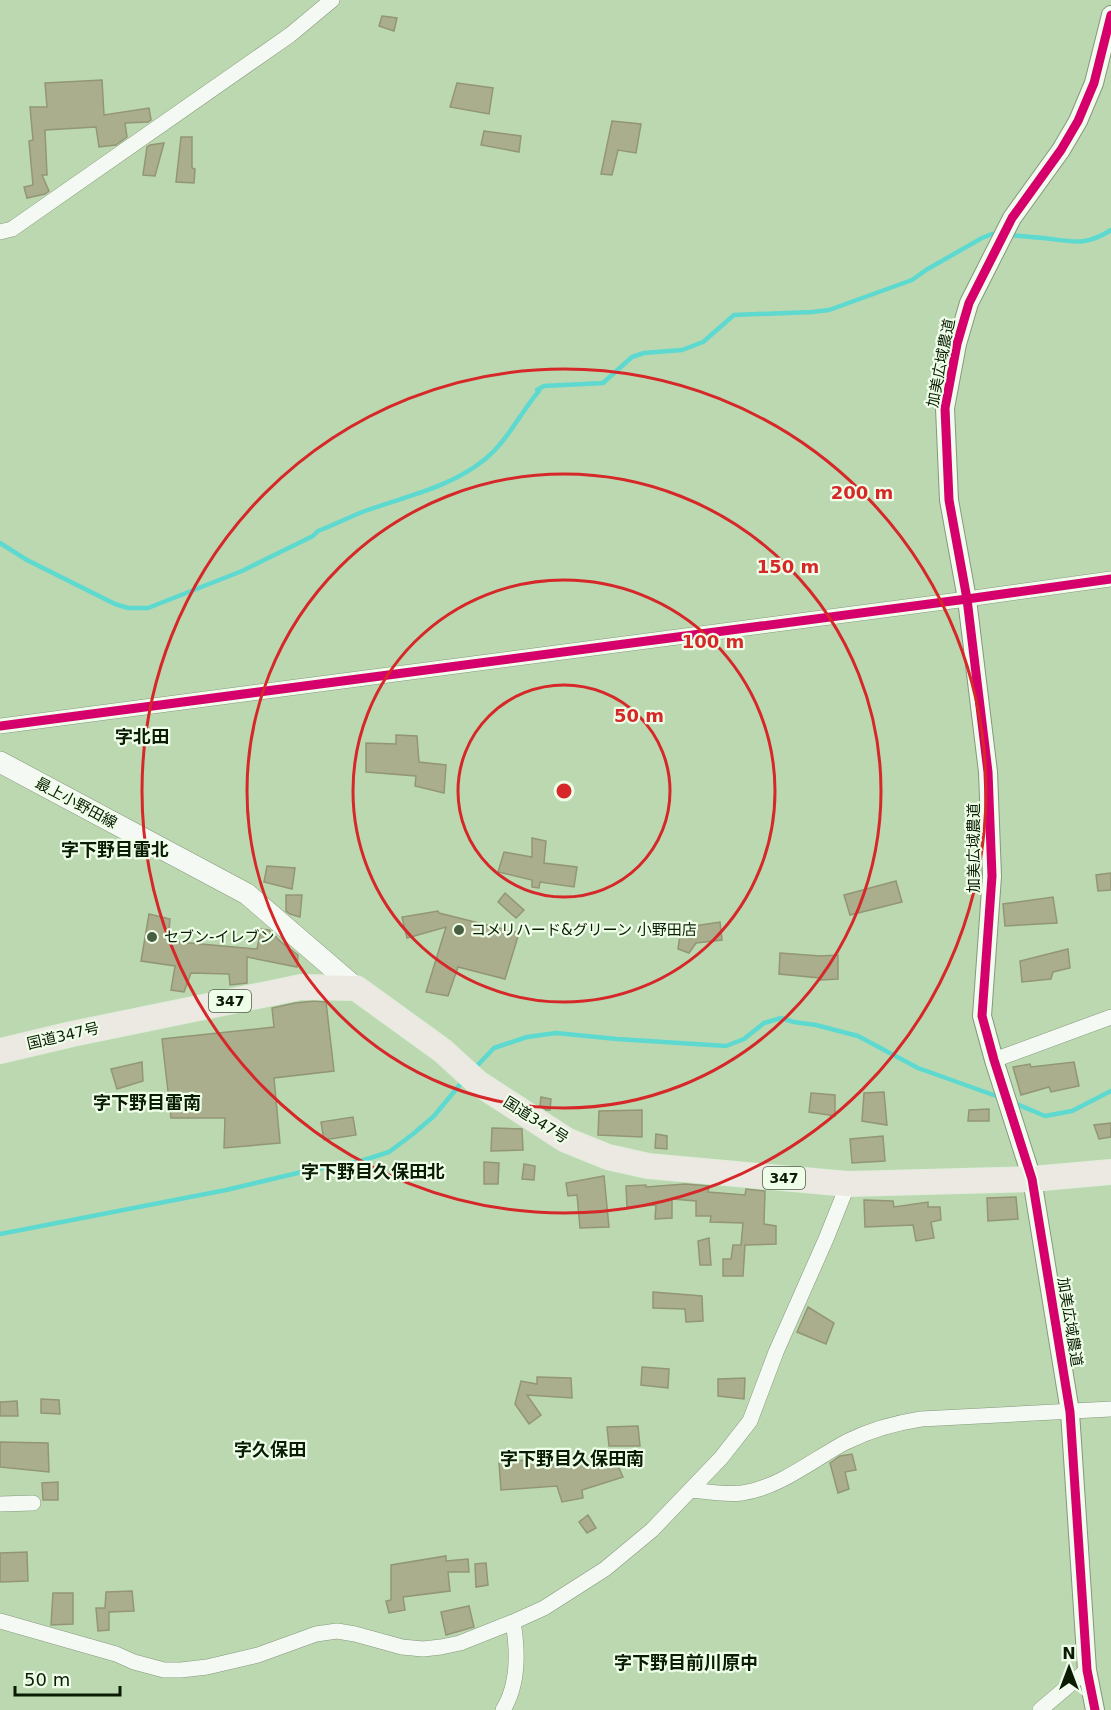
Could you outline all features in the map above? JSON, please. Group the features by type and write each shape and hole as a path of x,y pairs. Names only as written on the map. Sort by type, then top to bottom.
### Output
{"highway":[{"name":"国道347号","path":"0,1051 301,987 356,988 443,1051 478,1083 566,1140 608,1157 648,1166 848,1184 1032,1179 1111,1172"}],"main road":[{"name":"最上小野田線","path":"0,762 248,894 356,988"}],"street":[{"path":"0,232 12,229 218,87 290,35 332,0"},
{"name":"加美広域農道","path":"1094,1704 1087,1670 1070,1412 1032,1179 982,1016 992,876 988,772 967,599 949,500 945,408 957,344 969,303 1012,218 1061,150 1078,121 1094,82 1111,15"},
{"path":"0,726 1111,579"},
{"path":"994,1060 1111,1017"},
{"path":"0,1621 164,1670 180,1670 207,1667 258,1655 316,1634 337,1631 423,1650 459,1643 544,1608 604,1569 652,1530 721,1458 750,1421 776,1352 848,1184"},
{"path":"692,1490 721,1494 744,1493 762,1488 846,1442 899,1422 1111,1409"},
{"path":"0,1504 33,1503"},
{"path":"503,1710 512,1691 515,1671 516,1641 513,1622"},
{"path":"1040,1710 1087,1670"}],"building":[{"path":"382,16 397,18 394,31 379,26"},
{"path":"102,80 104,115 149,108 151,120 125,123 127,137 116,145 99,147 96,127 45,130 47,175 42,175 49,191 27,198 24,187 33,185 29,141 33,140 30,107 47,107 45,83"},
{"path":"457,83 493,88 489,114 450,107"},
{"path":"612,121 641,124 636,153 618,150 612,175 601,174"},
{"path":"484,131 521,136 519,152 481,145"},
{"path":"181,137 192,137 194,183 176,182"},
{"path":"164,143 155,176 143,175 147,147"},
{"path":"396,735 417,736 419,762 446,765 444,793 415,786 416,776 366,772 366,743 396,744"},
{"path":"532,838 546,841 544,863 577,867 574,887 540,882 539,888 532,887 532,880 498,872 504,852 532,857"},
{"path":"267,866 295,868 292,889 264,882"},
{"path":"1111,873 1111,890 1098,891 1096,875"},
{"path":"896,881 902,902 850,915 844,895"},
{"path":"505,893 524,910 516,918 498,902"},
{"path":"286,895 302,895 300,917 286,911"},
{"path":"1053,897 1057,923 1005,926 1003,904"},
{"path":"438,911 519,933 505,979 458,967 448,996 426,992 446,927 407,938 402,917"},
{"path":"149,914 170,919 168,941 257,949 261,929 269,930 298,955 297,967 247,957 247,983 230,985 229,974 191,973 184,992 171,990 175,966 141,961"},
{"path":"720,922 722,940 696,943 689,953 678,949 681,928"},
{"path":"1068,949 1070,968 1053,972 1051,979 1022,982 1020,961"},
{"path":"780,953 838,955 838,979 820,980 820,978 779,974"},
{"path":"314,1001 326,1002 334,1071 274,1078 280,1143 224,1148 225,1118 171,1118 162,1039 274,1027 272,1008"},
{"path":"142,1062 143,1081 117,1089 111,1069"},
{"path":"1074,1062 1079,1086 1051,1092 1049,1087 1021,1095 1013,1067"},
{"path":"884,1092 887,1125 862,1121 864,1093"},
{"path":"811,1093 835,1095 835,1116 809,1112"},
{"path":"541,1097 551,1099 550,1110 540,1106"},
{"path":"989,1109 989,1121 968,1121 969,1110"},
{"path":"642,1110 642,1137 598,1135 599,1111"},
{"path":"353,1117 356,1135 324,1140 321,1122"},
{"path":"1111,1123 1111,1137 1099,1139 1094,1125"},
{"path":"492,1128 522,1129 523,1150 491,1151"},
{"path":"656,1134 667,1136 667,1149 655,1148"},
{"path":"883,1136 885,1161 852,1163 850,1139"},
{"path":"484,1162 499,1163 498,1184 484,1184"},
{"path":"524,1164 535,1166 534,1180 522,1179"},
{"path":"604,1176 609,1227 580,1228 577,1195 568,1196 566,1183"},
{"path":"685,1184 709,1186 708,1192 745,1195 746,1189 765,1191 764,1224 776,1226 776,1244 745,1245 743,1276 723,1276 723,1259 731,1259 733,1245 741,1245 743,1223 710,1222 711,1216 696,1216 696,1201 672,1199 672,1218 655,1219 656,1205 627,1207 626,1186"},
{"path":"1016,1197 1018,1219 988,1221 987,1198"},
{"path":"864,1200 893,1201 894,1207 928,1202 928,1207 940,1207 941,1220 931,1222 934,1238 916,1241 913,1225 865,1227"},
{"path":"709,1238 711,1265 700,1265 698,1241"},
{"path":"653,1292 702,1296 703,1321 686,1322 685,1309 653,1308"},
{"path":"808,1307 834,1323 826,1344 797,1332"},
{"path":"642,1367 669,1369 668,1388 641,1385"},
{"path":"537,1377 571,1378 572,1398 527,1395 541,1415 529,1424 515,1404 521,1381 537,1384"},
{"path":"745,1378 744,1399 718,1396 718,1379"},
{"path":"41,1399 59,1400 60,1414 41,1413"},
{"path":"17,1401 18,1416 0,1416 0,1402"},
{"path":"638,1426 640,1446 609,1446 607,1427"},
{"path":"0,1442 48,1443 49,1472 0,1467"},
{"path":"852,1454 856,1470 845,1472 849,1489 838,1493 830,1463 840,1456"},
{"path":"564,1455 565,1462 585,1464 615,1459 623,1477 582,1490 583,1498 562,1502 557,1486 501,1490 499,1463"},
{"path":"58,1482 58,1500 43,1500 42,1483"},
{"path":"588,1515 596,1528 587,1533 579,1522"},
{"path":"27,1552 28,1581 0,1582 0,1553"},
{"path":"446,1556 446,1561 468,1559 469,1572 448,1572 450,1591 403,1597 405,1610 389,1613 386,1601 391,1600 391,1565"},
{"path":"486,1563 488,1585 476,1587 475,1564"},
{"path":"132,1591 134,1611 109,1612 109,1630 98,1631 96,1608 105,1608 106,1592"},
{"path":"53,1593 73,1593 73,1624 51,1625"},
{"path":"469,1606 474,1627 446,1635 441,1612"}],"waterway":[{"path":"1009,235 1085,241 1111,230"},
{"path":"0,543 27,560 115,604 128,608 148,608 242,571 313,536 318,531 353,516 427,490 471,470 492,453 539,391 537,390 544,386 603,383 632,357 644,353 682,350 703,342 734,315 829,310 912,280 982,238 998,234"},
{"path":"473,1070 494,1048 527,1037 556,1033 726,1046 744,1039 764,1023 781,1018 858,1036 918,1068 999,1097"},
{"path":"0,1234 226,1190 361,1161 389,1152 434,1116 463,1081"},
{"path":"1012,1102 1045,1116 1072,1111 1111,1091"}],"cycle path":[{"path":"1095,1710 1087,1670 1070,1412 1032,1179 982,1016 992,876 988,772 967,599 949,500 945,408 957,344 969,303 1012,218 1061,150 1078,121 1094,83 1111,15"},
{"path":"0,726 1111,579"}],"place":[{"name":"コメリハード&グリーン 小野田店","path":"459,930"},
{"name":"セブン-イレブン","path":"152,937"}],"district":[{"name":"字北田","path":"142,736"},
{"name":"字下野目雷北","path":"115,849"},
{"name":"字下野目雷南","path":"147,1102"},
{"name":"字下野目久保田北","path":"373,1171"},
{"name":"字久保田","path":"270,1449"},
{"name":"字下野目久保田南","path":"572,1458"},
{"name":"字下野目前川原中","path":"686,1662"}]}
